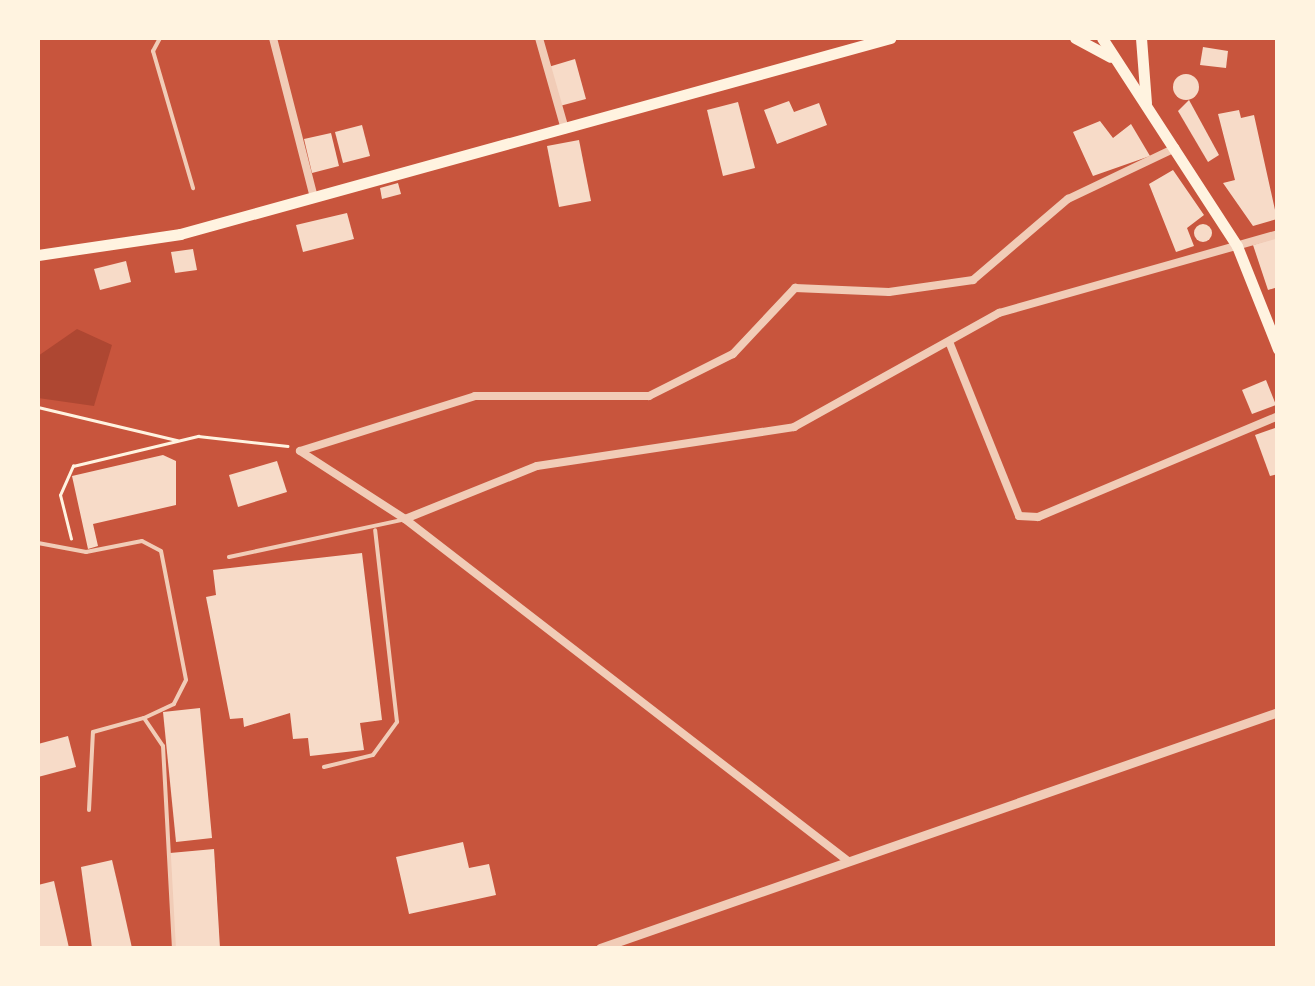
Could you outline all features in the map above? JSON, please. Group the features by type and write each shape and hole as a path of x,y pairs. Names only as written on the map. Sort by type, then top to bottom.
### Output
{"main road":[{"path":"38,255 146,241 890,38"},
{"path":"1075,38 1113,60"},
{"path":"1102,38 1237,246 1278,348"},
{"path":"1140,38 1147,108"}],"street":[{"path":"273,38 314,198"},
{"path":"540,38 566,129"},
{"path":"300,451 475,396 648,396 733,354 795,288 889,292 974,280 1068,200 1176,148"},
{"path":"405,519 537,466 794,427 999,314 1278,234"},
{"path":"950,344 1009,507 1038,517 1278,416"},
{"path":"300,451 405,519 848,860"},
{"path":"600,948 1278,712"}],"lane":[{"path":"160,38 153,51 194,188"},
{"path":"229,556 375,530 405,519"},
{"path":"324,767 373,755 397,722 375,530"},
{"path":"38,544 74,550 142,541 168,566 186,680 174,704 144,718 92,732 89,810"},
{"path":"144,718 163,746 174,948"}],"path":[{"path":"38,407 179,441"},
{"path":"74,550 60,495 73,466 179,441 262,436 300,451"}],"shaded area":[{"path":"77,329 112,345 94,406 38,398 38,356"}],"building":[{"path":"1203,47 1228,51 1226,68 1200,65"},
{"path":"575,59 586,99 556,107 545,68"},
{"path":"1186,74 1195,78 1199,87 1195,96 1186,100 1177,96 1173,87 1177,78"},
{"path":"1189,100 1219,155 1208,162 1178,111"},
{"path":"789,101 794,112 819,103 827,125 777,144 764,110"},
{"path":"738,102 755,168 723,176 707,110"},
{"path":"1239,110 1241,118 1254,115 1277,219 1253,226 1223,183 1235,180 1218,114"},
{"path":"1100,121 1113,138 1131,124 1150,156 1093,176 1073,132"},
{"path":"362,125 370,156 343,163 335,132"},
{"path":"331,133 339,166 312,173 304,139"},
{"path":"579,140 591,201 559,207 547,146"},
{"path":"1173,170 1204,215 1187,228 1194,246 1176,252 1149,184"},
{"path":"398,183 401,194 382,199 380,188"},
{"path":"347,213 354,239 303,252 296,225"},
{"path":"1203,224 1210,226 1210,240 1203,242 1196,240 1194,233 1196,226"},
{"path":"1278,237 1278,287 1268,290 1253,245"},
{"path":"193,249 197,270 175,273 171,252"},
{"path":"126,261 131,282 100,290 94,269"},
{"path":"1266,380 1276,405 1252,414 1242,390"},
{"path":"1278,427 1278,474 1270,476 1255,435"},
{"path":"163,455 176,461 176,505 93,524 98,546 88,549 72,476"},
{"path":"277,461 287,492 238,507 229,475"},
{"path":"362,553 382,720 360,723 364,750 310,756 308,738 293,739 290,713 244,727 243,718 230,719 206,597 216,595 213,570"},
{"path":"200,708 212,838 176,842 163,712"},
{"path":"68,736 76,767 38,777 38,744"},
{"path":"463,842 469,868 489,864 496,895 409,914 396,857"},
{"path":"214,849 220,948 175,948 170,853"},
{"path":"112,860 132,948 92,948 81,867"},
{"path":"54,881 69,948 38,948 38,885"}]}
